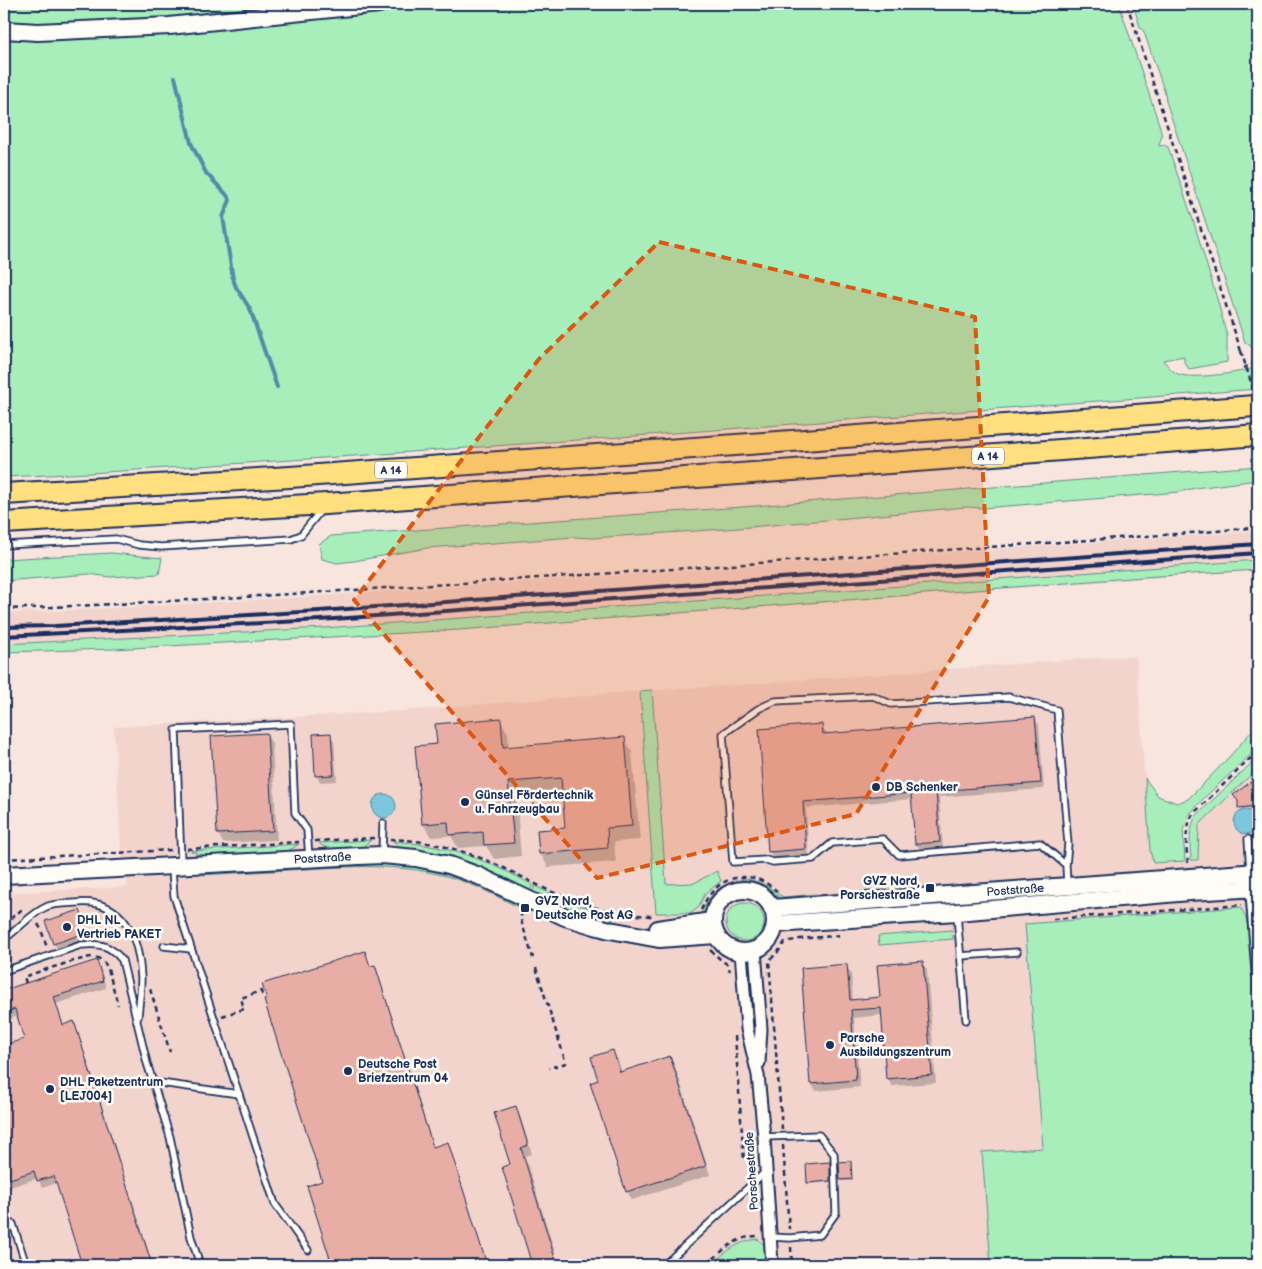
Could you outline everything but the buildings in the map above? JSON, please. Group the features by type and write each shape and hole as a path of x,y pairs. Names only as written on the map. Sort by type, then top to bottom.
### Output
{"highway":[{"name":"A 14","path":"4,494 290,478 1257,405"},
{"name":"A 14","path":"4,523 326,504 1258,435"}],"street":[{"path":"4,30 38,32 169,26 379,4"},
{"name":"Poststraße","path":"4,875 382,855 416,858 448,865 478,876 565,917 594,926 627,932 682,926 714,928"},
{"path":"1254,885 1258,971"},
{"name":"Poststraße","path":"773,916 1068,886 1254,885"},
{"name":"Poststraße","path":"773,916 957,912 1254,885"},
{"path":"738,890 755,892 767,900 773,916 773,932 769,939 763,945 748,951 730,949 722,943 714,928 713,914 720,900 738,890"},
{"name":"Porschestraße","path":"748,951 747,1030 758,1075 772,1265"}],"lane":[{"path":"4,545 116,539 139,545 161,547 291,538 300,535 326,504"},
{"path":"1066,865 1040,843 898,855 883,839 832,843 813,859 773,862 766,860 732,862 723,734 758,709 775,701 873,696 891,704 1009,697 1057,710 1068,844 1066,865 1068,886"},
{"path":"308,1250 275,1204 174,896 177,865 176,730 290,724 295,813 307,830 309,858"},
{"path":"382,855 383,823"},
{"path":"1248,839 1254,885"},
{"path":"4,939 47,906 87,902 107,906 123,918 132,934 138,956 141,980 137,1024"},
{"path":"957,912 966,1020"},
{"path":"4,971 81,945 105,946 115,952 122,960 147,1063 170,1137 191,1237 200,1265"},
{"path":"164,946 191,949"},
{"path":"960,956 1017,952"},
{"path":"153,1082 239,1094"},
{"path":"764,1137 819,1135 834,1154 836,1213 820,1235 790,1238 770,1237"},
{"path":"664,1265 766,1171"},
{"path":"13,1224 26,1265"}],"path":[{"path":"1128,4 1257,405"},
{"path":"1243,368 1258,362"},
{"path":"4,609 278,595 579,576 1258,527"},
{"path":"1196,864 1188,864 1186,832 1193,814 1258,751"},
{"path":"373,838 409,840 449,848 486,860 553,893 585,905 630,915 658,916"},
{"path":"697,914 717,887 734,878 754,878 768,884 783,894"},
{"path":"1052,920 1254,885"},
{"path":"4,924 25,907"},
{"path":"530,916 522,913 520,917 533,958"},
{"path":"38,924 47,948"},
{"path":"43,934 49,933"},
{"path":"792,1265 770,961 785,942 843,935"},
{"path":"26,983 24,977 53,967 93,957 100,959 106,964 118,1005"},
{"path":"728,965 730,972"},
{"path":"536,968 566,1062 549,1068"},
{"path":"148,984 170,1052"},
{"path":"214,1019 244,1009 240,998 261,991 262,994 265,993"},
{"path":"735,1030 744,1162"},
{"path":"707,1265 728,1246 749,1236 770,1237"}],"highlighted area":[{"path":"659,242 975,317 989,597 856,814 597,878 354,600 539,359"}],"shaded area":[{"path":"1258,531 1258,570 459,630 114,649 4,652 4,613 287,598"},
{"path":"1136,656 1150,850 1153,863 1198,859 1199,825 1258,768 1258,1265 4,1265 4,893 128,887 121,848 114,727 404,711 640,691"}],"green space":[{"path":"4,4 319,4 135,22 4,24"},
{"path":"448,4 1119,4 1160,127 1161,137 1159,146 1164,145 1168,147 1194,223 1227,336 1227,362 1189,369 1184,362 1184,356 1163,360 1176,373 1188,376 1232,373 1258,366 1258,389 354,456 4,477 4,38 228,27"},
{"path":"1133,4 1258,4 1258,354 1245,342 1165,93"},
{"path":"1258,466 1258,480 1195,488 1179,492 983,508 966,507 739,528 593,538 574,537 427,548 337,563 322,559 319,544 331,536 742,507"},
{"path":"111,553 162,558 159,574 110,577 89,574 4,581 4,559"},
{"path":"1258,560 1258,570 1143,577 459,630 114,649 4,652 4,644 325,628"},
{"path":"652,690 666,884 694,883 717,871 721,881 705,894 698,908 691,913 656,913 640,691"},
{"path":"1258,724 1258,748 1205,797 1189,815 1183,831 1185,861 1153,863 1150,850 1145,778 1158,796 1177,803 1188,799"},
{"path":"1258,757 1258,768 1199,825 1198,860 1191,860 1191,832 1196,816"},
{"path":"371,840 361,848 334,850 319,843"},
{"path":"393,841 465,854 533,885 529,892 404,850"},
{"path":"299,844 287,852 209,857 191,851"},
{"path":"371,862 418,866 453,873 524,905 522,909 453,878 425,871 391,867 340,867 200,875 203,872"},
{"path":"747,879 769,887 784,897 817,894 817,898 785,900 760,884 741,881 729,884 718,891 700,917 699,915 707,902 719,888 735,881"},
{"path":"535,886 575,904 618,915 610,921 570,910 531,894"},
{"path":"745,903 759,908 764,922 759,936 745,941 731,936 726,922 731,908"},
{"path":"1240,907 1245,916 1249,933 1258,1056 1258,1265 991,1265 982,1152 1043,1148 1025,924"},
{"path":"952,930 953,939 879,945 878,936"},
{"path":"758,1239 764,1245 765,1265 711,1265 732,1248 744,1242"}],"water":[{"path":"384,794 389,795 395,801 395,811 389,817 384,818 379,817 373,811 372,806 373,801 379,795"},
{"path":"1246,810 1251,811 1257,817 1257,827 1251,833 1246,834 1241,833 1235,827 1234,822 1235,817 1241,811"}],"waterway":[{"path":"175,77 191,143 206,173 230,200 223,217 233,279 250,309 277,387"}],"railway":[{"path":"4,627 55,626 319,611 1258,544"},
{"path":"4,636 320,620 1258,553"}],"place":[{"name":"DB Schenker","path":"876,787"},
{"name":"Günsel Fördertechnik u. Fahrzeugbau","path":"465,802"},
{"name":"GVZ Nord, Porschestraße","path":"930,888"},
{"name":"GVZ Nord, Deutsche Post AG","path":"525,908"},
{"name":"DHL NL Vertrieb PAKET","path":"67,927"},
{"name":"Porsche Ausbildungszentrum","path":"830,1045"},
{"name":"Deutsche Post Briefzentrum 04","path":"348,1071"},
{"name":"DHL Paketzentrum [LEJ004]","path":"50,1089"}]}
